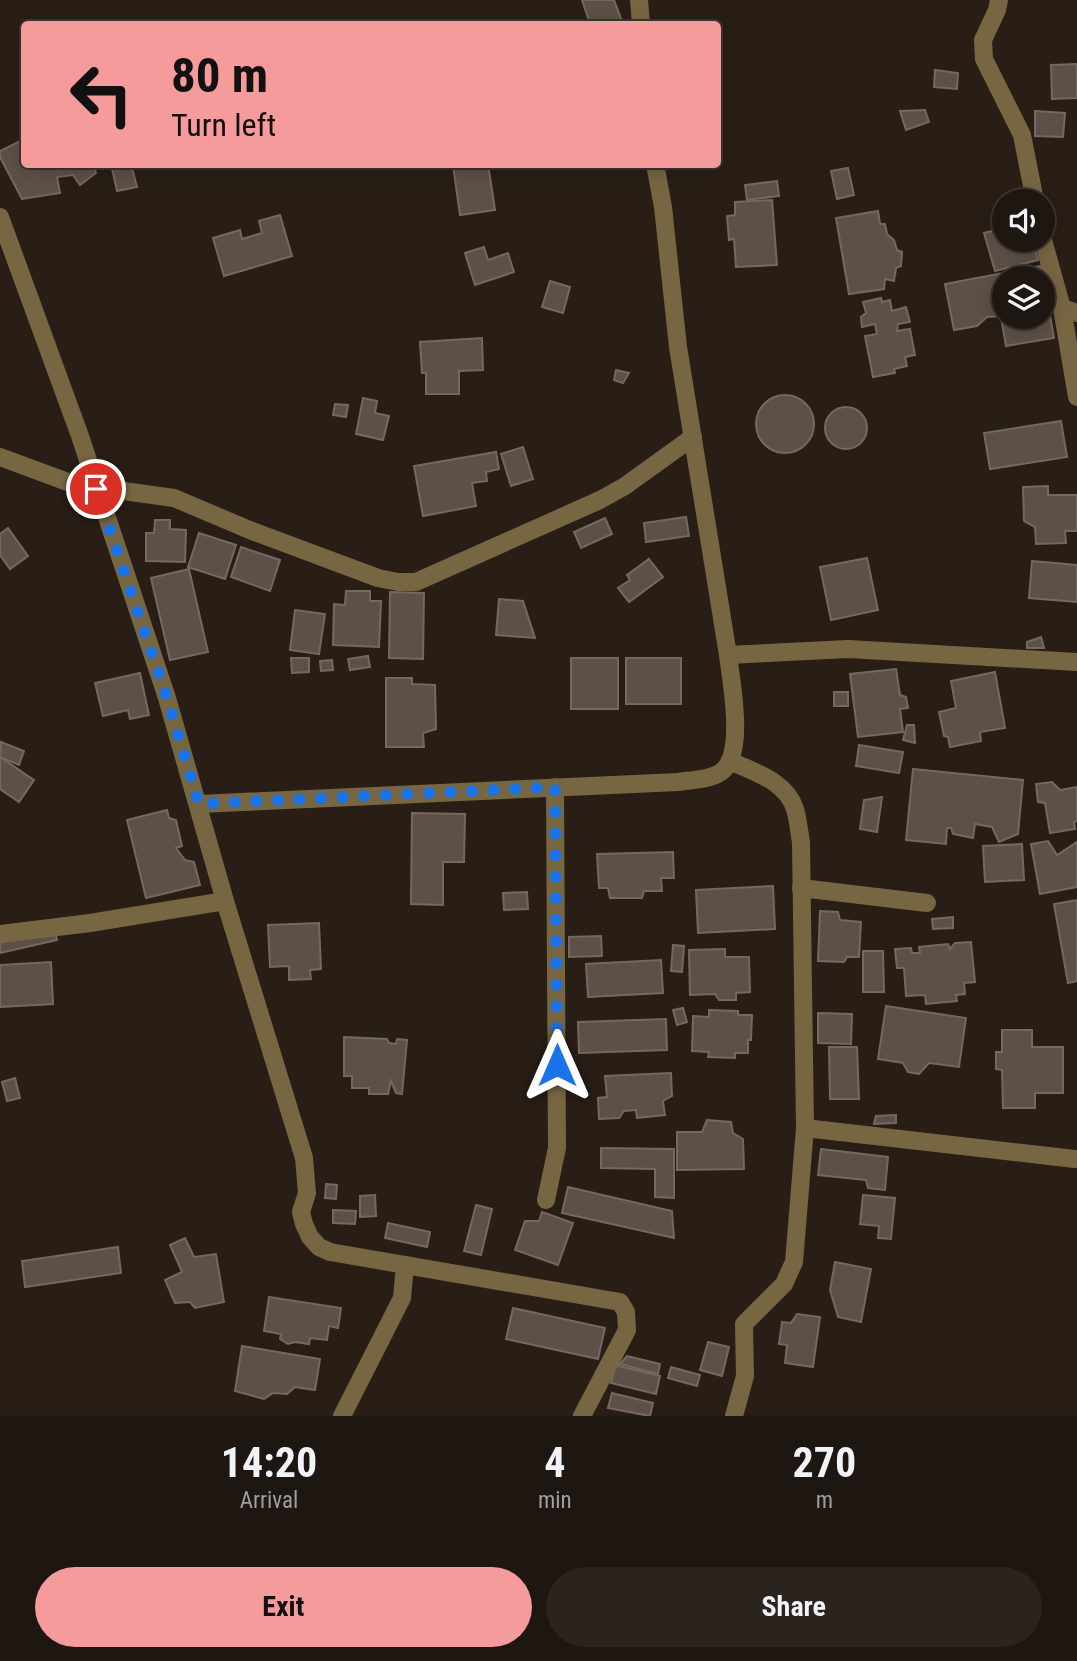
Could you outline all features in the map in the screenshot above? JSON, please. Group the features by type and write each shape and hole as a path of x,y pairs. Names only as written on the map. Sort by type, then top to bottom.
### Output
{"street":[{"path":"639,0 641,21"},
{"path":"999,0 983,40 984,59 1022,135 1032,189"},
{"path":"199,804 678,782 721,772 730,761 734,745 735,716 728,655 678,347 663,207 656,168"},
{"path":"0,217 80,436 167,698 303,1158 307,1193 301,1212 310,1237 319,1247 330,1252 620,1302 626,1312 627,1330 582,1416"},
{"path":"1048,252 1070,310 1077,397"},
{"path":"0,457 73,484 174,498 252,531 378,578 416,582 600,500 625,486 693,437"},
{"path":"728,655 848,649 1077,662"},
{"path":"730,761 772,780 786,794 794,808 801,842 804,1128 794,1262 784,1284 744,1324 745,1376 734,1416"},
{"path":"546,1200 557,1149 555,787"},
{"path":"801,888 927,903"},
{"path":"0,934 90,923 225,901"},
{"path":"804,1128 1075,1159"},
{"path":"342,1416 402,1298 405,1265"}],"building":[{"path":"582,0 614,0 622,21 589,21"},
{"path":"1077,64 1077,98 1052,99 1051,65"},
{"path":"935,70 958,73 957,89 934,87"},
{"path":"925,110 929,122 906,130 900,111"},
{"path":"1035,111 1065,113 1063,137 1035,136"},
{"path":"21,140 21,168 94,168 96,173 80,185 73,175 57,177 60,193 22,199 0,157 0,151"},
{"path":"112,168 132,168 137,187 117,191"},
{"path":"453,168 489,168 495,210 460,215"},
{"path":"848,168 854,195 837,199 831,171"},
{"path":"777,181 779,196 747,200 745,185"},
{"path":"772,200 777,265 736,267 734,239 729,240 727,216 735,215 735,202"},
{"path":"878,211 880,224 885,224 887,234 894,240 897,250 902,252 901,266 896,268 894,281 885,279 884,289 849,294 836,218"},
{"path":"280,215 292,256 224,276 213,238 240,230 242,239 262,233 259,221"},
{"path":"992,231 992,252 1036,252 1038,260 1015,266 994,266 984,233"},
{"path":"484,247 488,260 508,253 514,272 475,285 465,253"},
{"path":"992,275 992,317 987,317 977,326 954,330 945,284"},
{"path":"550,281 570,287 563,313 542,307"},
{"path":"881,298 882,302 890,300 892,311 906,307 910,322 898,324 897,331 910,329 915,355 905,357 907,366 894,369 895,373 873,377 865,336 877,334 875,324 862,327 861,317 866,313 863,302"},
{"path":"1003,329 1052,329 1054,338 1006,346"},
{"path":"482,338 483,370 459,371 459,394 426,394 426,373 422,373 420,342"},
{"path":"616,370 629,373 623,383 614,380"},
{"path":"779,395 791,395 806,403 814,418 814,430 806,445 791,453 779,453 764,445 756,430 756,418 764,403"},
{"path":"363,398 377,401 375,413 389,416 383,440 356,434"},
{"path":"335,404 348,405 346,417 333,415"},
{"path":"846,407 861,413 867,428 861,443 846,449 831,443 825,428 831,413"},
{"path":"1061,421 1067,457 990,469 984,433"},
{"path":"523,447 533,479 511,486 501,454"},
{"path":"496,452 499,469 486,472 487,481 472,483 476,506 423,516 414,466"},
{"path":"1048,486 1048,495 1077,495 1077,531 1065,531 1066,543 1036,544 1035,527 1024,521 1023,487"},
{"path":"686,517 689,536 646,542 644,523"},
{"path":"605,518 612,534 581,548 574,532"},
{"path":"155,520 170,520 170,529 186,530 185,562 146,561 146,533 154,533"},
{"path":"8,528 28,556 10,569 0,555 0,534"},
{"path":"199,533 236,545 225,579 188,567"},
{"path":"241,547 280,560 270,591 231,577"},
{"path":"867,558 878,610 831,620 820,567"},
{"path":"649,559 663,577 629,602 618,588 630,580 627,575"},
{"path":"1032,561 1077,565 1077,602 1029,598"},
{"path":"189,569 208,652 170,660 151,578"},
{"path":"346,591 370,591 370,601 381,601 379,647 333,645 334,604 345,605"},
{"path":"390,592 424,593 423,659 389,658"},
{"path":"499,599 523,601 535,638 496,635"},
{"path":"295,610 325,614 319,654 290,650"},
{"path":"1041,637 1044,648 1027,648 1027,642"},
{"path":"368,656 370,667 350,670 348,659"},
{"path":"291,658 309,658 309,672 292,673"},
{"path":"571,658 618,658 618,709 571,709"},
{"path":"626,658 681,658 681,704 626,704"},
{"path":"332,660 333,670 321,671 320,661"},
{"path":"896,669 900,695 906,697 908,708 900,709 903,732 858,737 850,674"},
{"path":"995,672 1005,728 980,732 981,741 950,747 948,737 944,736 939,712 956,708 951,681"},
{"path":"140,673 149,715 130,719 128,710 103,716 95,683"},
{"path":"386,678 412,678 412,684 435,685 436,729 423,733 424,747 386,747"},
{"path":"834,692 848,692 848,706 834,706"},
{"path":"907,725 914,725 915,743 903,740"},
{"path":"1,742 24,751 19,765 0,757"},
{"path":"859,745 903,752 899,773 856,766"},
{"path":"0,757 34,780 19,802 0,789"},
{"path":"913,769 1023,780 1018,834 999,842 992,827 975,824 973,838 953,834 951,828 947,828 946,844 906,840"},
{"path":"1052,782 1060,790 1077,787 1075,829 1050,833 1045,803 1038,802 1036,784"},
{"path":"882,797 877,832 860,829 864,800"},
{"path":"167,810 169,818 176,820 182,846 176,848 185,860 194,862 200,885 146,898 127,820"},
{"path":"412,813 465,814 464,862 443,862 443,905 411,904"},
{"path":"1048,841 1057,855 1077,842 1077,887 1040,894 1031,844"},
{"path":"1022,844 1024,880 985,882 983,846"},
{"path":"673,852 674,878 661,878 662,891 644,891 642,898 610,898 608,888 599,888 597,854"},
{"path":"773,886 775,929 698,933 696,890"},
{"path":"527,892 528,909 504,910 503,893"},
{"path":"1077,900 1077,981 1068,983 1054,904"},
{"path":"820,911 838,912 840,920 861,922 859,957 847,957 844,962 818,961"},
{"path":"953,917 953,928 933,929 932,919"},
{"path":"53,921 57,940 0,953 0,933"},
{"path":"319,923 321,969 310,970 311,979 289,980 289,966 270,967 268,925"},
{"path":"601,936 602,956 569,957 569,937"},
{"path":"971,942 975,982 964,983 965,994 956,995 957,1001 926,1004 925,995 906,996 904,968 897,968 895,949 911,948 912,953 920,953 919,947 948,944 950,949 955,943"},
{"path":"673,945 684,946 682,972 671,971"},
{"path":"725,949 725,957 749,957 750,992 736,993 736,1000 719,1000 715,994 690,995 689,950"},
{"path":"863,951 883,951 884,992 863,992"},
{"path":"661,960 663,993 588,997 586,964"},
{"path":"51,962 53,1004 0,1007 0,965"},
{"path":"886,1006 966,1018 959,1067 929,1063 919,1074 908,1072 903,1063 878,1059"},
{"path":"683,1008 687,1022 677,1025 673,1010"},
{"path":"709,1010 738,1011 738,1015 752,1015 748,1053 735,1053 735,1058 708,1057 709,1052 692,1051 693,1016 709,1017"},
{"path":"818,1013 852,1014 851,1044 818,1043"},
{"path":"666,1019 667,1050 579,1053 578,1022"},
{"path":"1002,1030 1032,1030 1032,1047 1063,1047 1063,1093 1035,1093 1035,1108 1003,1108 1002,1070 996,1069 996,1052 1002,1052"},
{"path":"344,1037 387,1039 389,1043 396,1044 397,1039 407,1040 402,1094 396,1093 391,1081 388,1094 369,1094 369,1088 352,1088 352,1076 344,1076"},
{"path":"829,1047 857,1047 859,1099 830,1099"},
{"path":"671,1073 672,1096 663,1101 665,1115 637,1118 636,1110 624,1111 619,1118 599,1119 598,1098 607,1097 605,1076"},
{"path":"15,1078 20,1098 7,1101 2,1082"},
{"path":"896,1115 896,1123 874,1124 876,1116"},
{"path":"707,1120 731,1122 733,1133 743,1139 744,1169 677,1170 677,1132 702,1132"},
{"path":"601,1148 674,1149 674,1198 655,1197 655,1169 601,1168"},
{"path":"821,1149 888,1157 885,1190 868,1188 866,1180 818,1175"},
{"path":"326,1184 337,1185 336,1199 325,1198"},
{"path":"568,1187 672,1211 674,1238 562,1213"},
{"path":"375,1195 376,1216 360,1217 360,1196"},
{"path":"863,1195 895,1198 891,1239 878,1238 879,1226 860,1224"},
{"path":"476,1205 492,1209 481,1255 464,1251"},
{"path":"333,1210 356,1211 355,1224 333,1223"},
{"path":"542,1212 573,1223 558,1265 515,1250 525,1221 539,1221"},
{"path":"388,1223 430,1232 427,1247 385,1238"},
{"path":"185,1238 194,1257 216,1254 224,1302 195,1308 190,1302 175,1303 165,1280 182,1272 170,1245"},
{"path":"118,1247 121,1273 25,1287 22,1261"},
{"path":"835,1262 871,1269 861,1322 838,1317 830,1290"},
{"path":"269,1297 341,1308 338,1328 329,1326 327,1340 310,1338 309,1344 288,1344 280,1339 281,1334 264,1331"},
{"path":"513,1308 605,1328 598,1359 506,1339"},
{"path":"797,1314 820,1317 813,1367 785,1363 787,1345 779,1344 782,1322 791,1323"},
{"path":"708,1342 729,1347 722,1376 700,1370"},
{"path":"242,1346 320,1359 315,1390 295,1387 287,1394 273,1393 264,1399 235,1391"},
{"path":"627,1356 660,1364 658,1374 620,1364"},
{"path":"615,1365 660,1376 656,1394 611,1383"},
{"path":"671,1367 700,1375 697,1386 668,1378"},
{"path":"612,1393 653,1403 650,1416 608,1408"}],"route":[{"path":"96,489 167,698 199,804 555,787 557,1065"}]}
